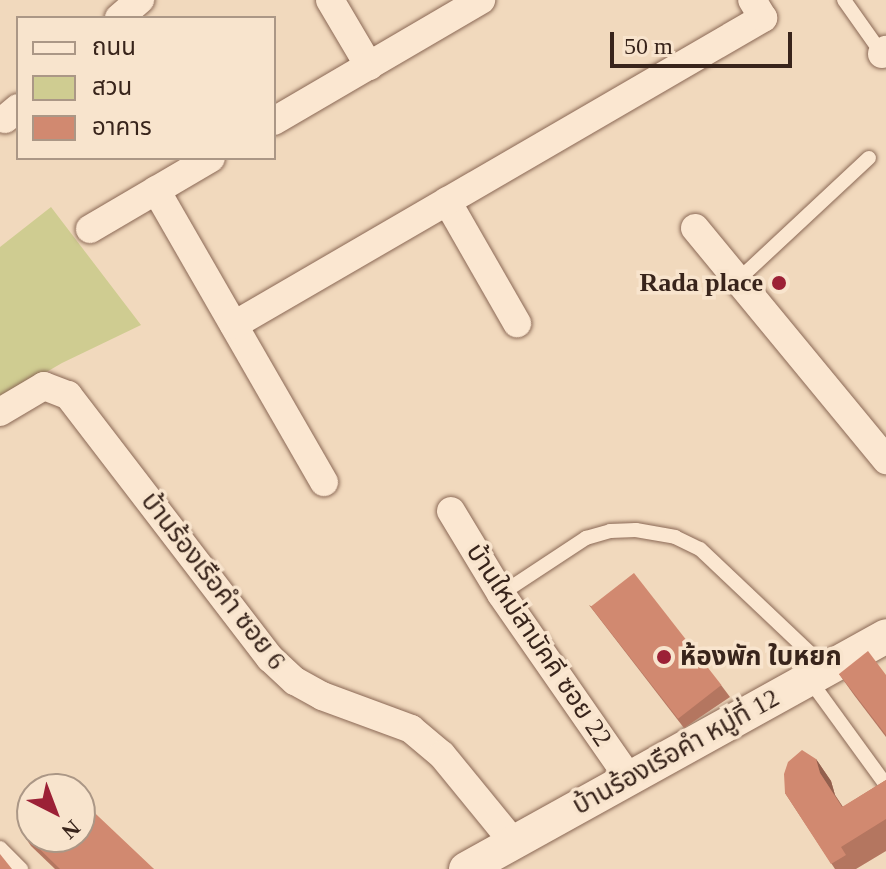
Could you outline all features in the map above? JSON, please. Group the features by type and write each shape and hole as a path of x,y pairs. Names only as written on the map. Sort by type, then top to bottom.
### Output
{"street":[{"path":"121,16 140,0"},
{"path":"330,0 369,66"},
{"path":"276,120 481,0"},
{"path":"234,325 763,18 752,0"},
{"path":"90,229 208,160"},
{"path":"156,190 324,482"},
{"path":"447,201 517,323"},
{"path":"695,228 886,460"},
{"name":"บ้านร้องเรือคำ ซอย 6","path":"0,412 44,386 68,395 270,658 295,681 322,696 411,729 442,755 514,843"},
{"name":"บ้านใหม่สามัคคี ซอย 22","path":"451,511 501,594 629,778"},
{"name":"บ้านร้องเรือคำ หมู่ที่ 12","path":"466,869 886,636"}],"lane":[{"path":"844,0 885,54"},
{"path":"738,280 869,158"},
{"path":"501,594 586,538 610,531 636,530 675,537 700,549 818,674 886,785"},
{"path":"0,848 21,869"}],"green space":[{"path":"51,207 141,325 62,363 0,399 0,247"}],"building":[{"name":"ห้องพัก ใบหยก","path":"634,573 721,685 678,719 591,607"},
{"path":"868,651 886,675 886,735 839,674"},
{"path":"802,750 816,759 820,773 842,807 886,780 886,819 841,847 846,855 831,864 785,793 784,774 788,762"},
{"path":"96,814 154,869 60,869 44,853 96,853"},
{"path":"0,854 12,869 0,869"}],"place":[{"name":"Rada place","path":"779,283"},
{"name":"ห้องพัก ใบหยก","path":"664,657"}]}
